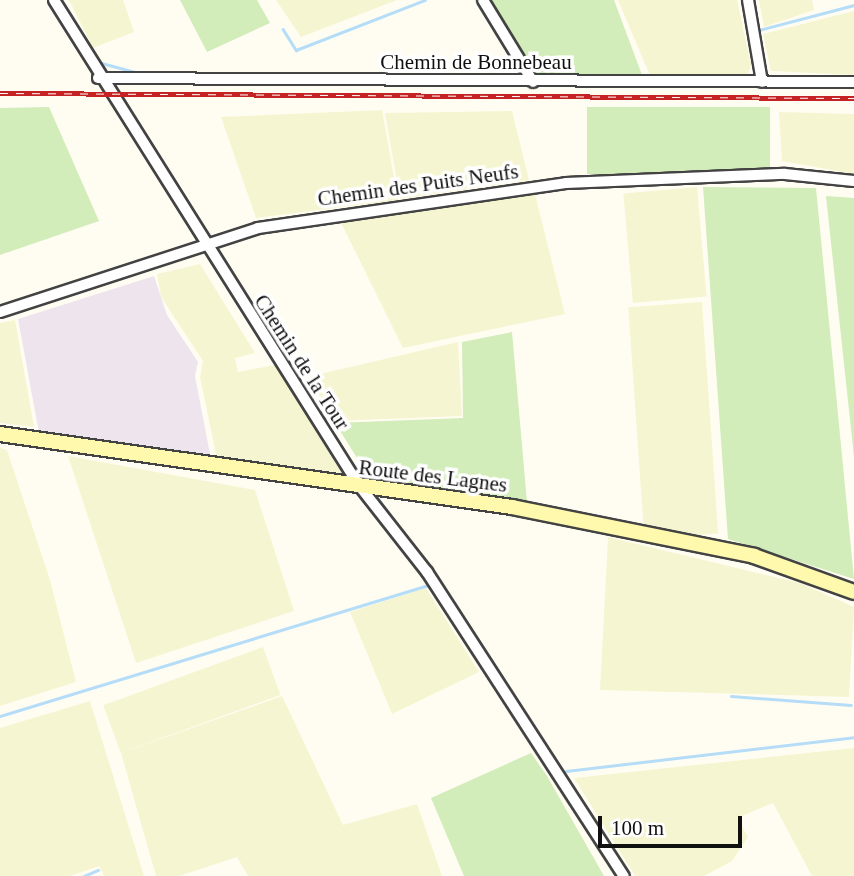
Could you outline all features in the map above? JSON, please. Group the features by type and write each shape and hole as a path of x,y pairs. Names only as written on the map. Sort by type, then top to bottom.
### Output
{"street":[{"name":"Chemin de la Tour","path":"54,0 98,78 202,244 362,489 427,572 624,876"},
{"path":"483,0 533,82"},
{"path":"748,0 762,82"},
{"name":"Chemin de Bonnebeau","path":"98,78 854,82"},
{"name":"Chemin des Puits Neufs","path":"0,312 202,244 258,228 566,183 785,174 854,181"},
{"name":"Route des Lagnes","path":"0,434 362,489 471,500 709,546 793,567 854,592"}],"shaded area":[{"path":"154,276 167,315 198,362 195,376 211,459 39,433 18,319"}],"green space":[{"path":"69,0 123,0 134,32 93,48"},
{"path":"180,0 257,0 270,23 207,52"},
{"path":"276,0 397,0 301,37"},
{"path":"490,0 614,0 642,75 536,78"},
{"path":"618,0 737,0 751,65 747,78 651,78"},
{"path":"759,0 812,0 814,10 764,27"},
{"path":"854,11 854,75 771,71 763,34"},
{"path":"49,107 99,221 0,255 0,108"},
{"path":"587,107 770,107 770,174 587,174"},
{"path":"382,110 398,200 256,218 221,117"},
{"path":"512,111 529,180 400,199 385,113"},
{"path":"779,112 854,114 854,174 782,161"},
{"path":"697,187 707,297 633,303 623,193"},
{"path":"703,187 816,188 854,579 728,539"},
{"path":"535,194 565,314 403,348 341,223"},
{"path":"826,196 854,198 854,457"},
{"path":"200,264 255,353 235,358 238,372 274,365 346,474 217,459 200,377 203,361 161,297 157,274"},
{"path":"702,302 718,533 644,539 628,307"},
{"path":"15,320 34,427 0,423 0,323"},
{"path":"512,332 527,502 371,480 335,423 463,418 462,342"},
{"path":"458,342 462,416 334,421 307,377"},
{"path":"0,448 7,450 50,580 76,682 0,706"},
{"path":"68,456 255,490 294,611 136,663"},
{"path":"608,537 800,583 854,607 849,697 600,690"},
{"path":"426,588 479,672 392,714 350,612"},
{"path":"263,647 280,695 121,753 103,705"},
{"path":"282,696 343,825 417,804 442,876 248,876 237,857 179,876 156,876 121,753"},
{"path":"90,701 144,876 104,876 99,866 70,876 0,876 0,728"},
{"path":"854,748 854,876 812,876 773,803 737,818 748,837 732,861 704,876 635,876 574,778"},
{"path":"531,753 604,876 464,876 431,798"}],"waterway":[{"path":"283,29 296,50 425,0"},
{"path":"759,30 854,5"},
{"path":"98,62 139,73"},
{"path":"340,446 365,481"},
{"path":"375,494 408,540"},
{"path":"0,716 431,584"},
{"path":"731,696 851,705"},
{"path":"566,771 854,737"},
{"path":"84,876 98,870"}],"railway":[{"path":"0,93 854,98"}]}
